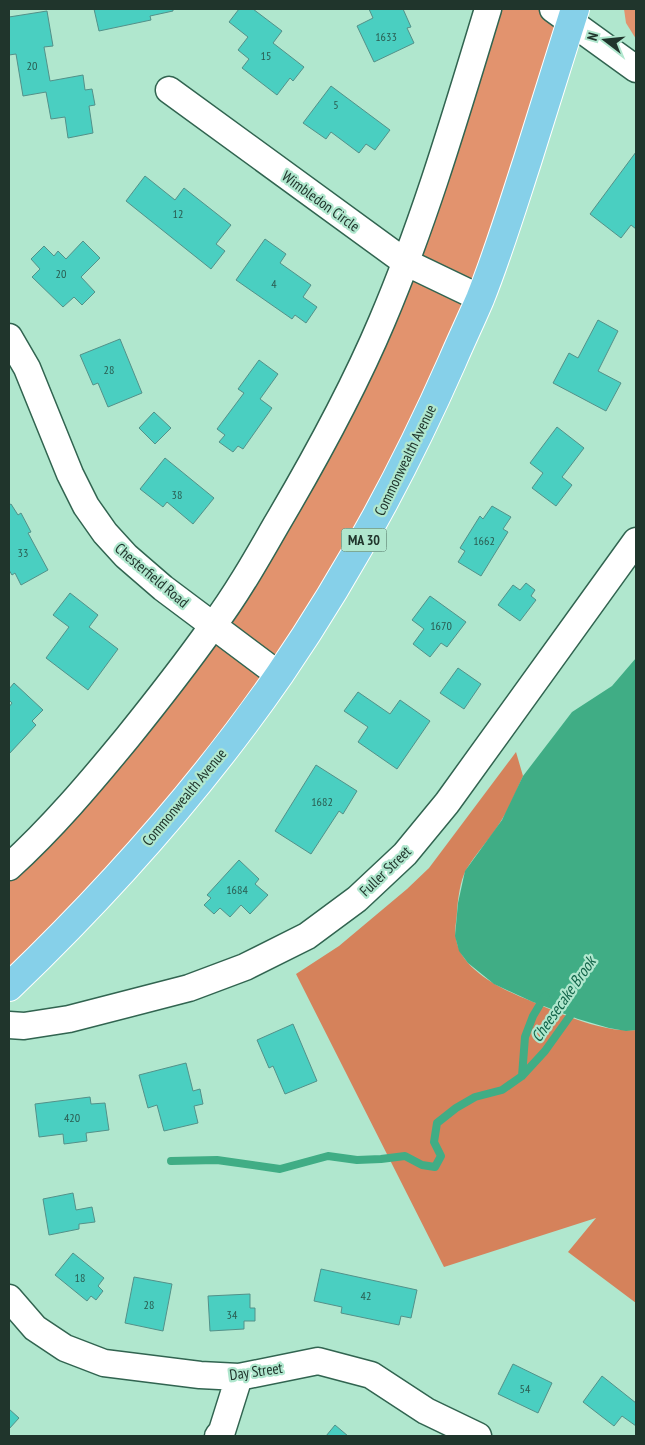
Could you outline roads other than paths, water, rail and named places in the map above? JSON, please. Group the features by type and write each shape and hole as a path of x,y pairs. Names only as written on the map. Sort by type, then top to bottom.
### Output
{"main road":[{"name":"Commonwealth Avenue","path":"9,987 168,820 231,740 279,675 325,605 376,520 429,414 480,298 511,212 567,13"}],"street":[{"path":"9,867 91,781 153,706 214,625 308,471 344,402 382,322 439,168 488,9"},
{"path":"567,13 636,69"},
{"name":"Wimbledon Circle","path":"169,90 405,262 480,298"},
{"name":"Chesterfield Road","path":"9,337 28,368 70,474 86,506 105,533 126,556 163,588 279,675"},
{"name":"Fuller Street","path":"9,1025 24,1026 69,1019 189,988 245,967 307,936 357,899 405,854 447,803 636,541"},
{"name":"Day Street","path":"9,1298 35,1328 65,1348 104,1363 200,1375 239,1377 318,1361 371,1375 426,1411 478,1436"},
{"path":"218,1436 222,1431 239,1377"}],"water":[{"path":"636,658 636,1030 626,1031 578,1019 533,1002 494,984 468,963 459,951 455,936 458,903 465,871 502,820 523,776 572,712 612,686"}],"waterway":[{"path":"522,1076 525,1037 533,1016 545,996"},
{"name":"Cheesecake Brook","path":"171,1161 217,1160 280,1169 328,1156 357,1160 405,1156 422,1165 435,1167 441,1156 434,1142 437,1123 456,1108 475,1097 502,1090 522,1076 545,1051 575,1009"}]}
